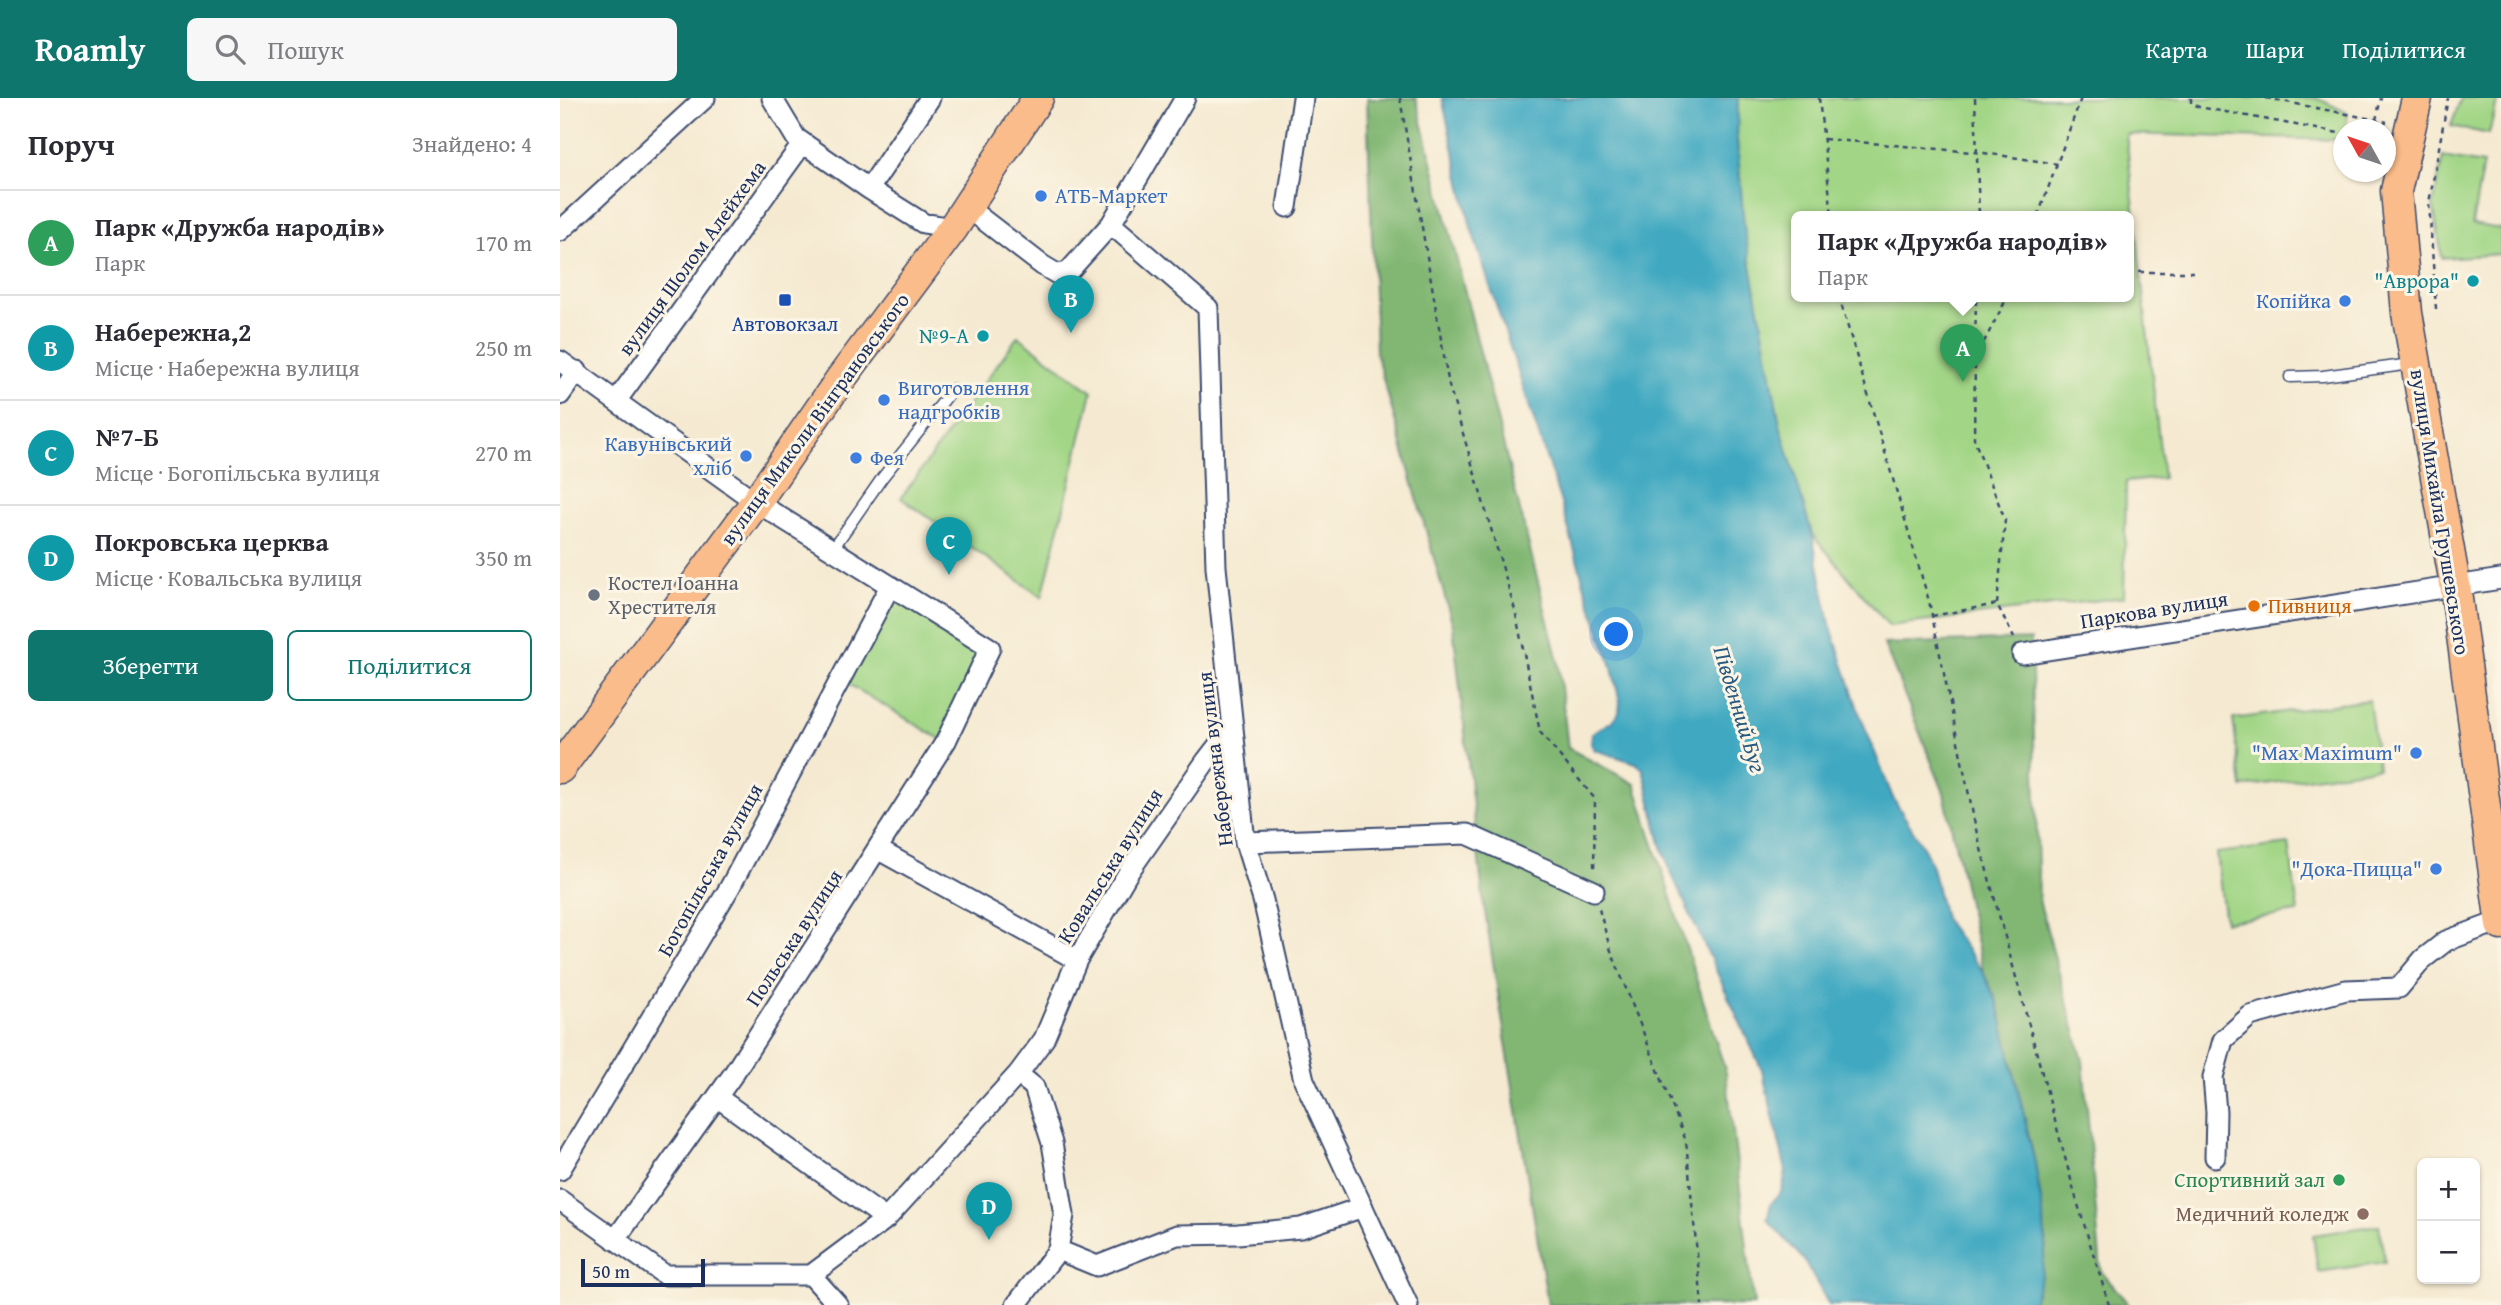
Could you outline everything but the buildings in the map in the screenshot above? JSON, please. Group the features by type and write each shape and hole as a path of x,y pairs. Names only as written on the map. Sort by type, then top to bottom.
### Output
{"main road":[{"name":"вулиця Миколи Вінграновського","path":"560,768 960,218 1038,98"},
{"name":"вулиця Михайла Грушевського","path":"2417,98 2396,191 2408,324 2455,584 2501,923"}],"street":[{"path":"560,231 705,98"},
{"path":"772,98 796,138 923,223 960,218 1057,274 1068,272 1111,224 1185,98"},
{"path":"869,189 930,98"},
{"path":"1287,207 1303,98"},
{"name":"вулиця Шолом Алейхема","path":"617,400 803,143"},
{"name":"Набережна вулиця","path":"1111,224 1208,308 1216,567 1245,842 1263,900 1304,1080 1408,1305"},
{"path":"560,395 568,366 756,502 890,586"},
{"name":"Паркова вулиця","path":"2022,654 2455,584 2501,579"},
{"name":"Польська вулиця","path":"615,1240 717,1097 946,741 990,648 890,586"},
{"name":"Богопільська вулиця","path":"560,1170 730,887 890,586"},
{"name":"Ковальська вулиця","path":"811,1275 886,1219 1018,1074 1044,1039 1077,960 1128,873 1233,726"},
{"path":"1245,842 1467,834 1594,891"},
{"path":"877,849 1077,960"},
{"path":"2215,1157 2216,1112 2213,1077 2223,1040 2250,1016 2346,990 2399,988 2423,959 2446,941 2501,923"},
{"path":"1016,1305 1058,1250 1064,1215 1052,1143 1034,1087 1018,1074"},
{"path":"717,1097 886,1219"},
{"path":"560,1200 665,1275 811,1275 838,1305"},
{"path":"1058,1250 1097,1266 1177,1235 1238,1234 1301,1228 1363,1207"}],"lane":[{"path":"2290,377 2323,376 2415,363"},
{"path":"832,550 882,478 953,389"}],"path":[{"path":"1401,98 1449,386 1515,610 1540,732 1595,799 1594,891 1611,948 1686,1141 1702,1305"},
{"path":"1819,98 1831,211"},
{"path":"1975,98 1979,211"},
{"path":"2040,211 2081,98"},
{"path":"2190,98 2191,103 2199,107 2333,132"},
{"path":"2266,98 2371,119"},
{"path":"2376,119 2381,98"},
{"path":"2436,309 2429,203 2448,98"},
{"path":"1824,139 1978,153 2058,164"},
{"path":"2134,272 2193,272"},
{"path":"1841,302 1932,616 1977,834 2076,1198 2109,1305"},
{"path":"1976,302 1974,439 2005,520 1997,604 2022,654"},
{"path":"1975,359 2005,302"},
{"path":"1932,616 1997,604"}],"green space":[{"path":"1367,98 1416,98 1558,661 1568,748 1635,784 1726,1073 1754,1305 1548,1305 1484,906 1453,626 1376,353"},
{"path":"1738,98 2317,98 2348,113 2347,119 2333,119 2333,140 2126,134 2163,478 2126,482 2124,597 1889,626 1812,534 1780,425 1744,227 1737,140"},
{"path":"2461,98 2498,98 2489,134 2451,126"},
{"path":"2443,157 2483,164 2472,224 2501,229 2501,254 2442,258 2433,204"},
{"path":"1018,336 1092,392 1042,597 901,498"},
{"path":"892,594 985,649 942,740 845,682"},
{"path":"2031,639 2039,900 2083,1061 2101,1271 2129,1305 2032,1305 2042,1207 2035,1163 1998,1004 1983,972 1944,793 1884,644"},
{"path":"2369,700 2378,768 2242,787 2233,719"},
{"path":"2289,844 2298,912 2225,922 2216,853"},
{"path":"2379,1225 2385,1262 2318,1272 2313,1235"}],"water":[{"name":"Південний Буг","path":"1442,98 1738,98 1737,140 1744,227 1780,425 1812,534 1830,624 1859,712 1893,798 1925,850 1932,867 1944,918 1983,972 1998,1004 2035,1163 2042,1207 2046,1244 2042,1274 2032,1305 1829,1305 1804,1260 1767,1219 1771,1204 1782,1190 1786,1171 1762,1070 1671,873 1661,844 1643,769 1636,763 1595,750 1591,744 1592,733 1611,722 1619,712 1620,702 1611,664 1586,591 1563,509 1471,228"}],"place":[{"name":"АТБ-Маркет","path":"1041,196"},
{"name":"\"Аврора\"","path":"2473,281"},
{"name":"Автовокзал","path":"785,300"},
{"name":"Копійка","path":"2345,301"},
{"name":"Набережна,2","path":"1071,333"},
{"name":"№9-А","path":"983,336"},
{"name":"Парк «Дружба народів»","path":"1963,382"},
{"name":"Виготовлення надгробків","path":"884,400"},
{"name":"Кавунівський хліб","path":"746,456"},
{"name":"Фея","path":"856,458"},
{"name":"№7-Б","path":"949,575"},
{"name":"Костел Іоанна Хрестителя","path":"594,595"},
{"name":"Пивниця","path":"2254,606"},
{"name":"\"Max Maximum\"","path":"2416,753"},
{"name":"\"Дока-Пицца\"","path":"2436,869"},
{"name":"Спортивний зал","path":"2339,1180"},
{"name":"Медичний коледж","path":"2363,1214"},
{"name":"Покровська церква","path":"989,1240"}]}
